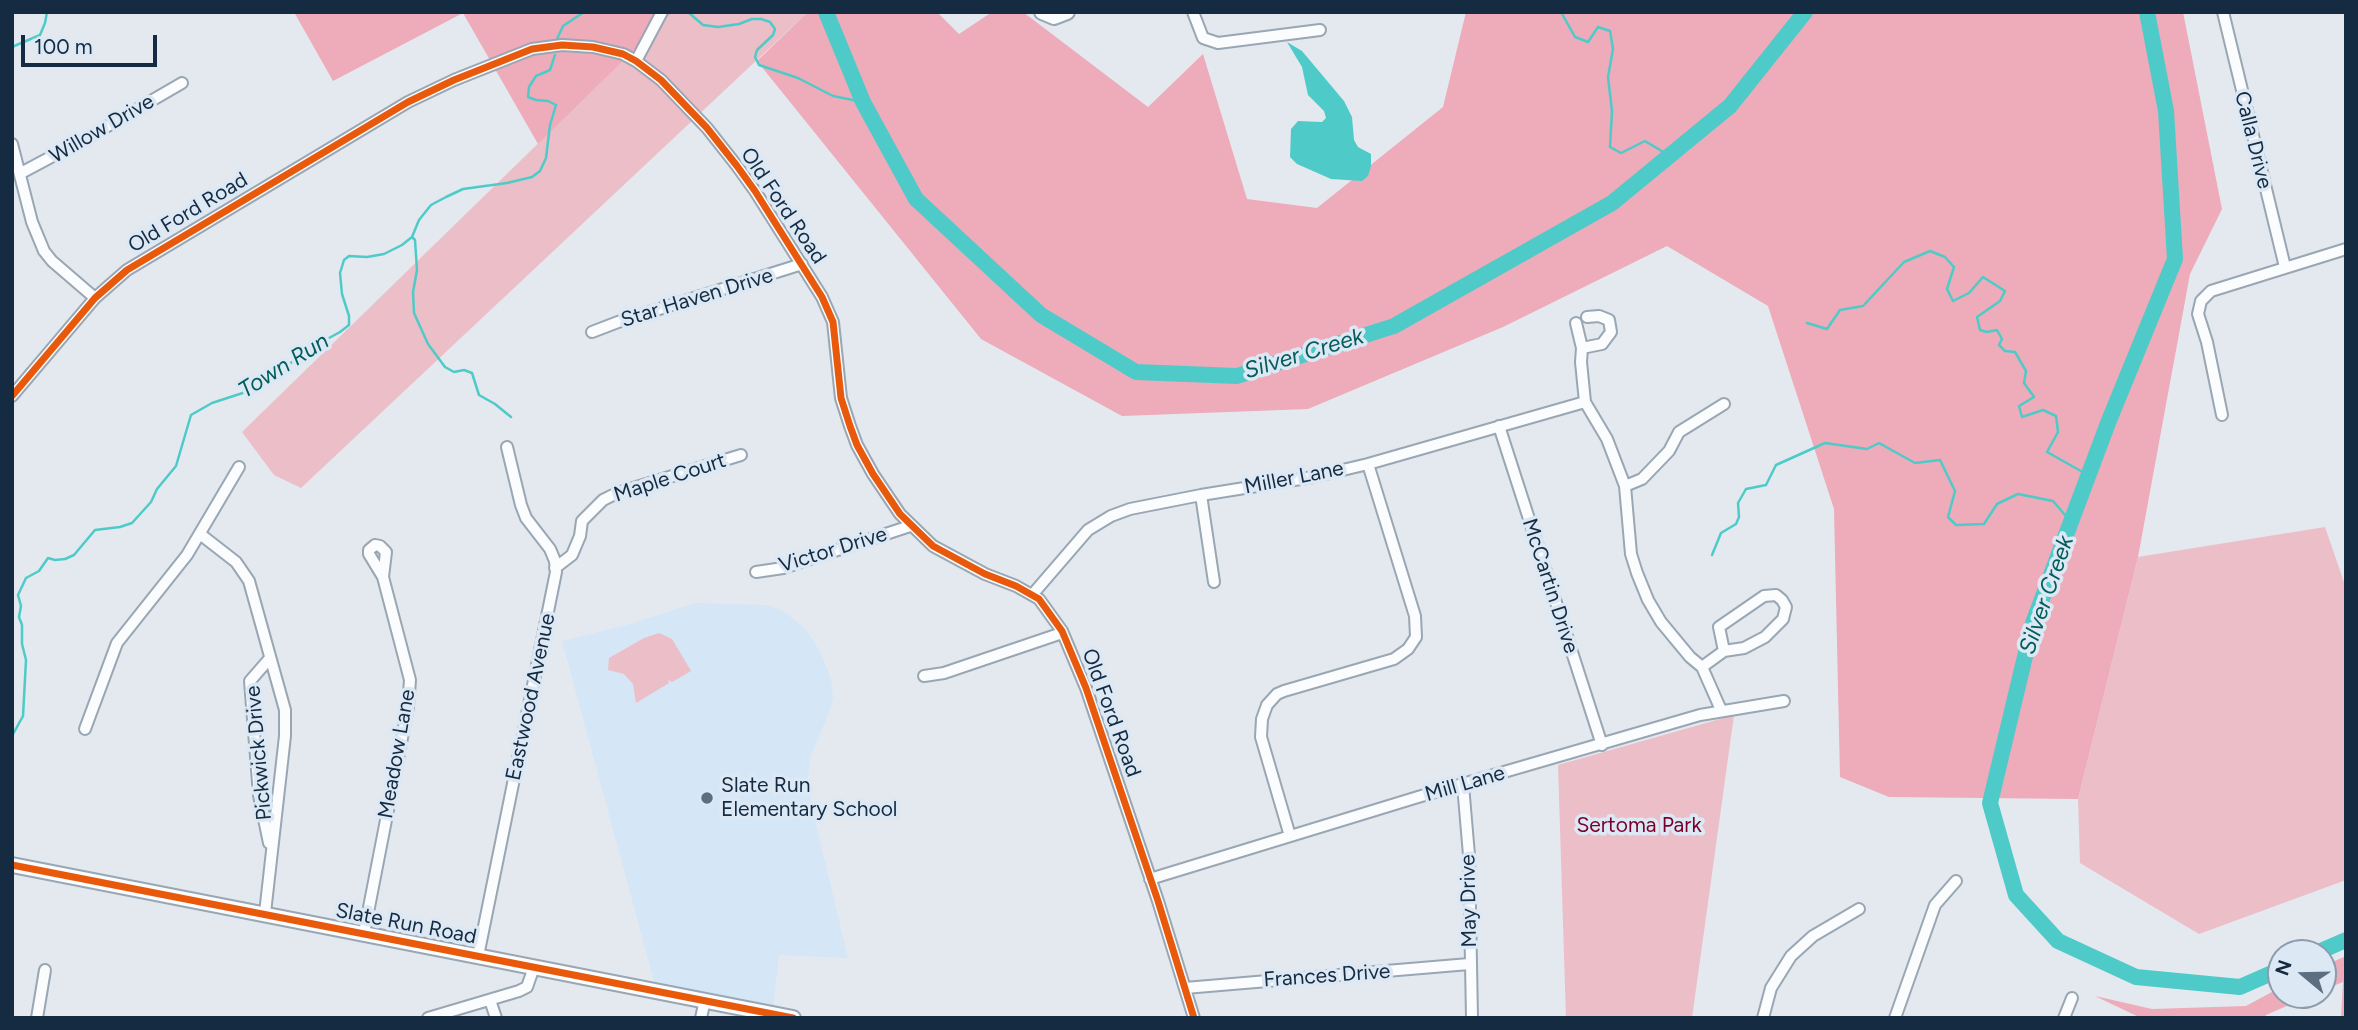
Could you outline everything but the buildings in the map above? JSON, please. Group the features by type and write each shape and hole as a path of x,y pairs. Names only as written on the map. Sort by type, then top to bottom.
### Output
{"street":[{"path":"636,61 663,12"},
{"path":"1042,12 1054,17 1067,12"},
{"path":"1193,12 1203,38 1218,43 1320,30"},
{"name":"Calla Drive","path":"2223,12 2228,42 2285,267"},
{"name":"Old Ford Road","path":"12,396 95,298 127,270 393,110 454,80 532,49 562,45 608,49 636,61 661,80 707,128 755,191 822,297 833,322 841,398 857,445 891,502 910,526 933,546 1032,595 1047,608 1062,632 1086,688 1194,1018"},
{"name":"Willow Drive","path":"21,173 182,83"},
{"path":"12,144 33,222 44,251 95,298"},
{"path":"2222,415 2207,342 2198,313 2201,301 2211,291 2346,249"},
{"name":"Star Haven Drive","path":"592,332 802,264"},
{"path":"1582,348 1602,344 1611,332 1609,320 1599,316 1587,317"},
{"path":"1576,323 1582,348 1585,402 1606,439 1625,486 1631,554 1648,600 1661,622 1702,667 1721,710"},
{"name":"Miller Lane","path":"1032,595 1062,558 1095,525 1130,509 1313,477 1585,402"},
{"path":"1625,486 1642,479 1669,451 1679,432 1724,404"},
{"name":"McCartin Drive","path":"1499,426 1602,745"},
{"path":"507,447 521,505 527,518 550,549 555,568"},
{"name":"Maple Court","path":"555,568 572,555 580,536 582,521 603,500 617,493 741,455"},
{"path":"1290,836 1261,737 1262,719 1268,705 1277,694 1284,691 1394,659 1408,649 1416,637 1415,616 1368,464"},
{"path":"85,729 117,643 200,534 239,467"},
{"path":"1201,495 1214,582"},
{"name":"Victor Drive","path":"756,572 783,568 910,526"},
{"name":"Pickwick Drive","path":"200,534 236,562 249,581 285,710 285,736 265,913"},
{"name":"Eastwood Avenue","path":"478,956 551,602 555,568"},
{"name":"Meadow Lane","path":"364,933 408,707 410,680 383,577"},
{"path":"1702,667 1724,651 1744,648 1765,637 1783,619 1786,607 1782,600 1776,595 1764,596 1719,627 1724,651"},
{"path":"924,676 944,673 1062,632"},
{"name":"Pickwick Drive","path":"270,659 250,681 258,795 271,853"},
{"name":"Mill Lane","path":"1150,879 1418,797 1721,710 1784,701"},
{"name":"May Drive","path":"1463,785 1469,855 1472,1018"},
{"name":"Slate Run Road","path":"12,865 793,1018"},
{"path":"1895,1018 1935,905 1956,881"},
{"path":"1763,1018 1771,988 1791,956 1813,936 1859,909"},
{"name":"Frances Drive","path":"1185,988 1469,964"},
{"path":"428,1018 527,987 534,967"},
{"path":"37,1018 45,970"},
{"path":"2064,1018 2072,998"},
{"path":"490,1000 496,1018"},
{"path":"701,1018 705,1000"}],"shaded area":[{"path":"294,12 673,12 538,144 463,13 333,81"},
{"path":"808,12 937,12 959,34 992,12 1023,12 1148,107 1203,54 1247,199 1317,208 1443,107 1466,12 2183,12 2222,209 2190,274 2138,557 2078,799 1889,797 1840,777 1834,509 1768,306 1667,246 1503,327 1308,409 1122,416 981,339 757,61"},
{"name":"Slate Run Elementary School","path":"695,603 767,605 783,611 805,628 821,653 831,679 833,699 811,755 808,778 812,807 848,958 779,955 773,1009 655,985 562,641 630,624"},
{"path":"2346,956 2346,1018 2341,1018 2343,982 2337,984 2337,960"},
{"path":"2267,995 2267,1009 2280,1009 2264,1018 2141,1018 2095,996 2152,1009 2246,1006"}],"green space":[{"path":"673,12 808,12 301,488 274,475 242,432"},
{"path":"2325,527 2346,588 2346,880 2199,934 2080,863 2078,799 2138,557"},
{"path":"659,633 672,639 691,671 672,682 668,680 669,683 636,703 633,684 624,674 608,670 609,658 644,638"},
{"name":"Sertoma Park","path":"1734,715 1692,1018 1566,1018 1558,765"}],"water":[{"path":"1287,42 1302,51 1344,101 1352,117 1354,140 1358,147 1371,154 1368,176 1362,181 1331,179 1297,164 1290,157 1291,129 1298,121 1322,122 1326,118 1324,111 1308,95 1302,67"}],"waterway":[{"path":"12,47 40,35 47,12"},
{"name":"Town Run","path":"557,39 563,26 584,12"},
{"path":"688,12 703,25 718,27 752,19 770,22 775,29 773,35 757,50 755,57 759,65 798,78 833,96 863,102"},
{"name":"Silver Creek","path":"826,12 863,102 916,199 1041,315 1136,372 1237,376 1394,326 1612,203 1730,106 1805,12"},
{"path":"1561,12 1575,37 1588,42 1598,27 1610,31 1613,49 1608,77 1612,111 1610,147 1621,153 1645,141 1670,156"},
{"name":"Silver Creek","path":"2147,12 2166,111 2175,259 2108,423 2033,623 1990,803 2016,895 2058,941 2136,977 2240,987 2267,975"},
{"name":"Town Run","path":"12,736 23,716 26,660 18,595 26,578 39,571 48,558 65,559 74,555 95,530 132,523 151,502 157,489 176,466 191,415 212,403 258,388 309,349 349,325 340,273 344,260 349,256 384,254 402,245 412,237 419,220 431,205 463,189 507,183 532,177 540,171 546,158 550,125 556,105 528,97 529,87 536,76 550,70 555,55"},
{"path":"412,237 415,240 417,270 413,292 414,313 428,344 445,367 454,372 464,370 472,373 479,395 511,417"},
{"path":"1807,323 1827,329 1840,310 1863,306 1904,262 1930,251 1945,257 1954,267 1947,289 1953,301 1969,293 1983,277 2005,291 2000,301 1977,317 1980,330 1997,330 2002,339 1999,345 2005,351 2015,352 2026,371 2024,383 2034,397 2019,406 2022,417 2043,410 2056,416 2058,432 2047,452 2088,475"},
{"path":"1712,555 1721,533 1736,524 1739,517 1738,503 1746,489 1766,485 1776,465 1825,443 1867,449 1879,443 1915,463 1940,460 1955,491 1948,517 1956,525 1984,524 1997,504 2018,494 2053,501 2071,522"},
{"name":"Silver Creek","path":"2337,944 2346,940"}],"cycle path":[{"path":"12,396 95,298 127,270 408,102 454,80 532,49 562,45 593,47 623,54 661,80 707,128 755,191 822,297 833,322 841,398 850,426 873,474 900,514 933,546 1039,599 1062,631 1086,688 1158,901 1194,1018"},
{"path":"12,865 793,1018"}],"place":[{"name":"Slate Run Elementary School","path":"707,798"}]}
